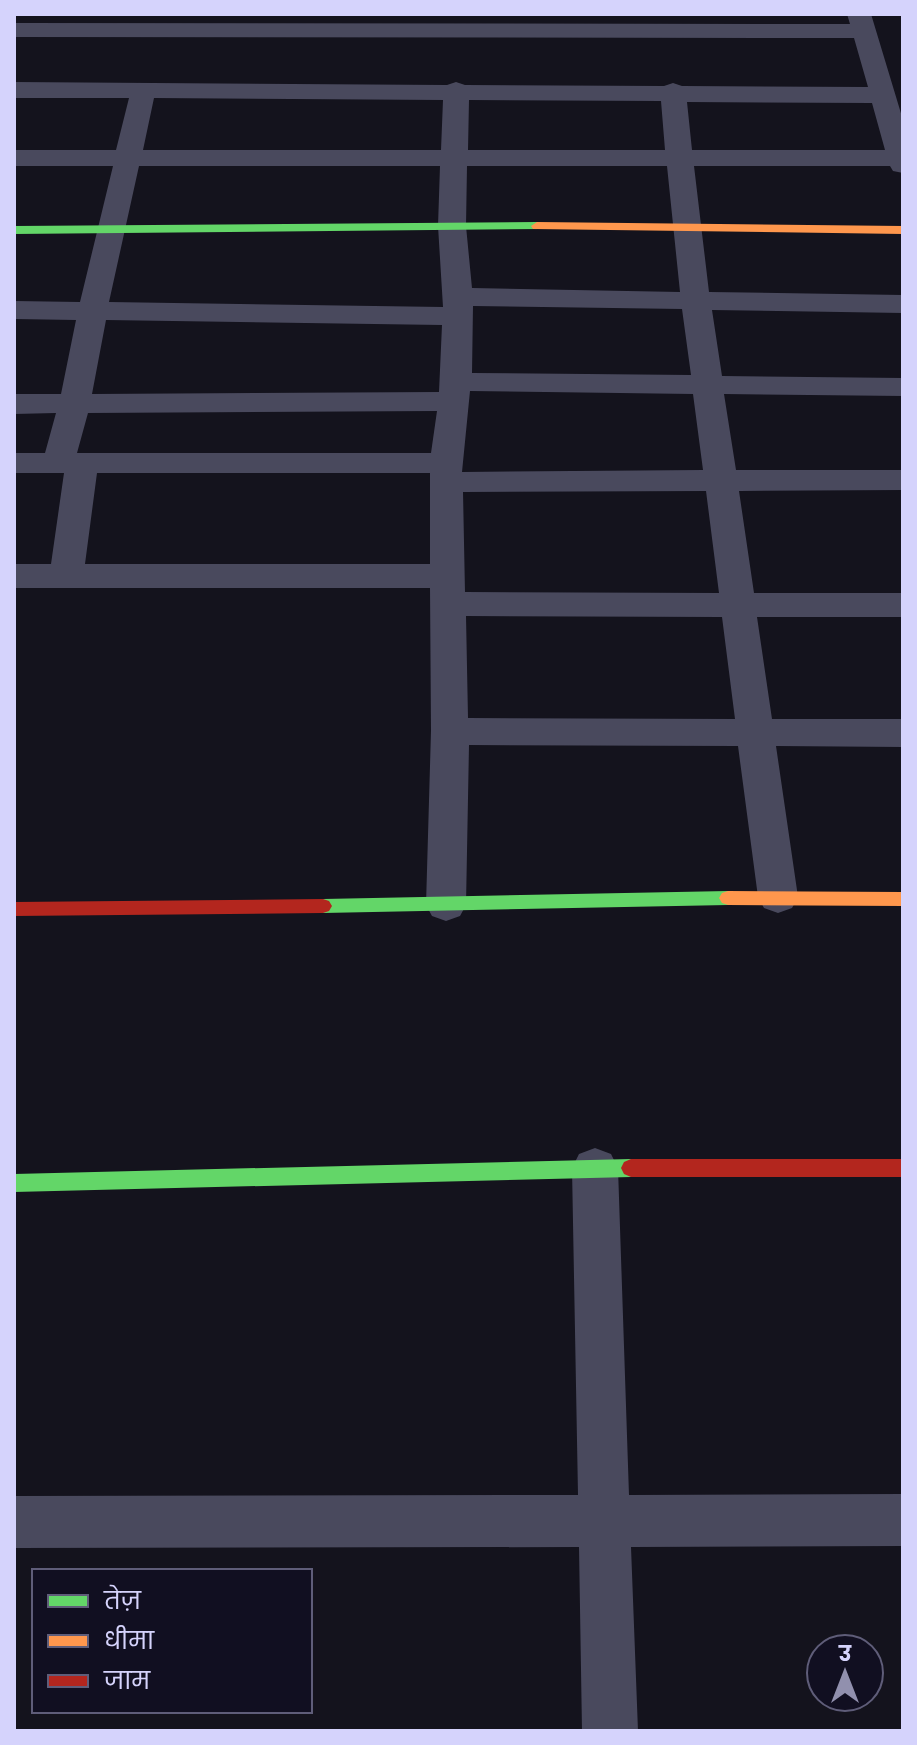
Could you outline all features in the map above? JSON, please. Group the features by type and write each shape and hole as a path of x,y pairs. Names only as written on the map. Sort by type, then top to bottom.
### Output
{"street":[{"path":"14,158 902,162 861,23 353,23 176,39 14,29 18,14"},
{"path":"684,22 692,80 678,159 778,897"},
{"path":"351,90 353,23"},
{"path":"66,576 75,403 93,310 128,159 176,39"},
{"path":"14,90 456,90 692,80 884,95"},
{"path":"446,905 450,731 446,473 455,391 457,306 452,226 456,90"},
{"path":"14,230 452,226 903,230"},
{"path":"14,310 903,304"},
{"path":"14,404 455,391 903,387"},
{"path":"14,463 722,481 903,480"},
{"path":"14,576 448,590 738,604 903,605"},
{"path":"450,731 903,733"},
{"path":"14,909 446,905 778,897 903,899"},
{"path":"595,1168 610,1731"},
{"path":"14,1183 595,1168 903,1168"},
{"path":"14,1522 903,1520"}],"traffic: fast":[{"path":"14,230 537,226"},
{"path":"323,906 728,898"},
{"path":"14,1183 631,1168"}],"traffic: slow":[{"path":"537,226 903,230"},
{"path":"728,898 903,899"}],"traffic: jam":[{"path":"14,909 323,906"},
{"path":"631,1168 903,1168"}]}
